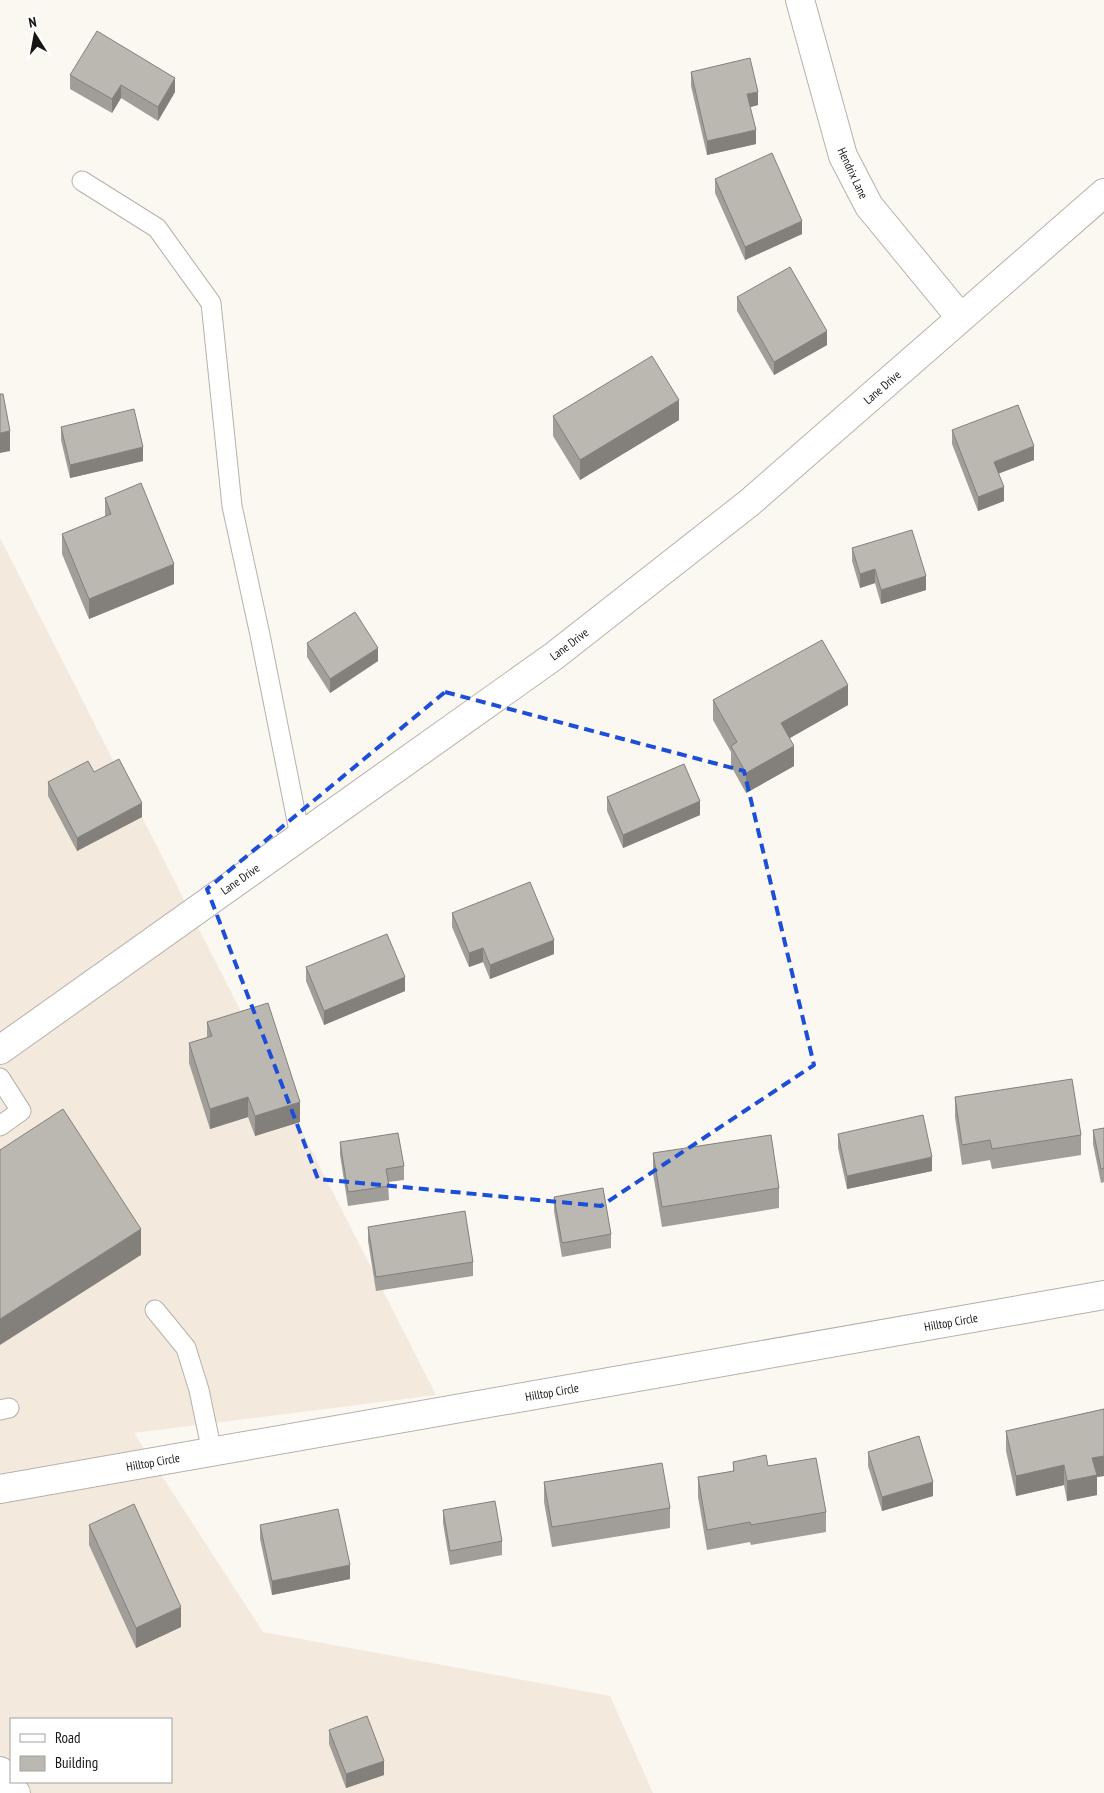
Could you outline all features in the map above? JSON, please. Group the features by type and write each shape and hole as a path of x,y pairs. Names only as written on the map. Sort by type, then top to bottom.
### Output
{"street":[{"name":"Hendrix Lane","path":"800,0 842,156 869,206 961,318"},
{"name":"Lane Drive","path":"0,1050 554,656 720,526 1104,194"},
{"name":"Hilltop Circle","path":"0,1489 1104,1295"},
{"path":"0,1771 16,1793"}],"lane":[{"path":"82,181 157,228 212,303 232,506 262,644 300,836"},
{"path":"0,1078 21,1111 0,1126"},
{"path":"156,1310 186,1348 200,1390 212,1452"}],"highlighted area":[{"path":"445,692 744,771 814,1065 601,1206 318,1179 207,889"}],"shaded area":[{"path":"0,538 436,1395 134,1433 263,1632 610,1696 653,1793 0,1793"}],"building":[{"path":"97,31 175,78 158,107 121,85 112,99 70,75"},
{"path":"750,58 758,92 747,94 756,130 707,141 691,72"},
{"path":"772,153 802,221 745,247 715,179"},
{"path":"790,267 827,331 774,362 737,297"},
{"path":"652,356 679,400 580,460 553,416"},
{"path":"0,394 3,394 10,431 0,433"},
{"path":"1018,405 1034,446 994,462 1004,487 978,497 952,430"},
{"path":"134,409 143,447 70,465 61,427"},
{"path":"141,483 174,564 89,599 62,534 111,514 105,498"},
{"path":"912,530 926,576 881,590 875,569 860,574 852,548"},
{"path":"355,612 378,648 330,679 307,643"},
{"path":"822,640 848,685 781,723 794,746 746,773 731,746 737,742 713,700"},
{"path":"119,759 142,803 77,838 48,782 88,761 94,772"},
{"path":"684,764 700,801 623,835 607,797"},
{"path":"530,882 554,940 490,965 483,948 469,953 452,913"},
{"path":"387,934 405,977 324,1011 306,967"},
{"path":"268,1003 300,1102 255,1116 248,1097 210,1109 189,1043 212,1036 207,1022"},
{"path":"1072,1079 1081,1135 992,1149 990,1140 962,1145 955,1097"},
{"path":"63,1109 141,1229 0,1319 0,1150"},
{"path":"923,1115 932,1157 847,1176 838,1134"},
{"path":"1104,1128 1104,1168 1101,1169 1093,1130"},
{"path":"398,1133 404,1166 386,1169 389,1186 348,1192 340,1142"},
{"path":"771,1135 779,1188 662,1207 653,1153"},
{"path":"603,1188 611,1234 562,1243 554,1197"},
{"path":"465,1211 473,1262 376,1277 368,1227"},
{"path":"1104,1409 1104,1456 1092,1458 1097,1475 1067,1481 1064,1465 1016,1476 1006,1431"},
{"path":"919,1436 933,1482 882,1497 868,1452"},
{"path":"766,1455 768,1466 816,1458 826,1512 751,1525 750,1522 707,1530 698,1477 734,1471 733,1462"},
{"path":"662,1463 670,1508 552,1527 544,1482"},
{"path":"495,1501 502,1541 450,1551 443,1510"},
{"path":"134,1504 181,1607 136,1628 89,1525"},
{"path":"338,1509 350,1565 272,1581 260,1525"},
{"path":"367,1716 384,1761 346,1774 329,1730"}]}
